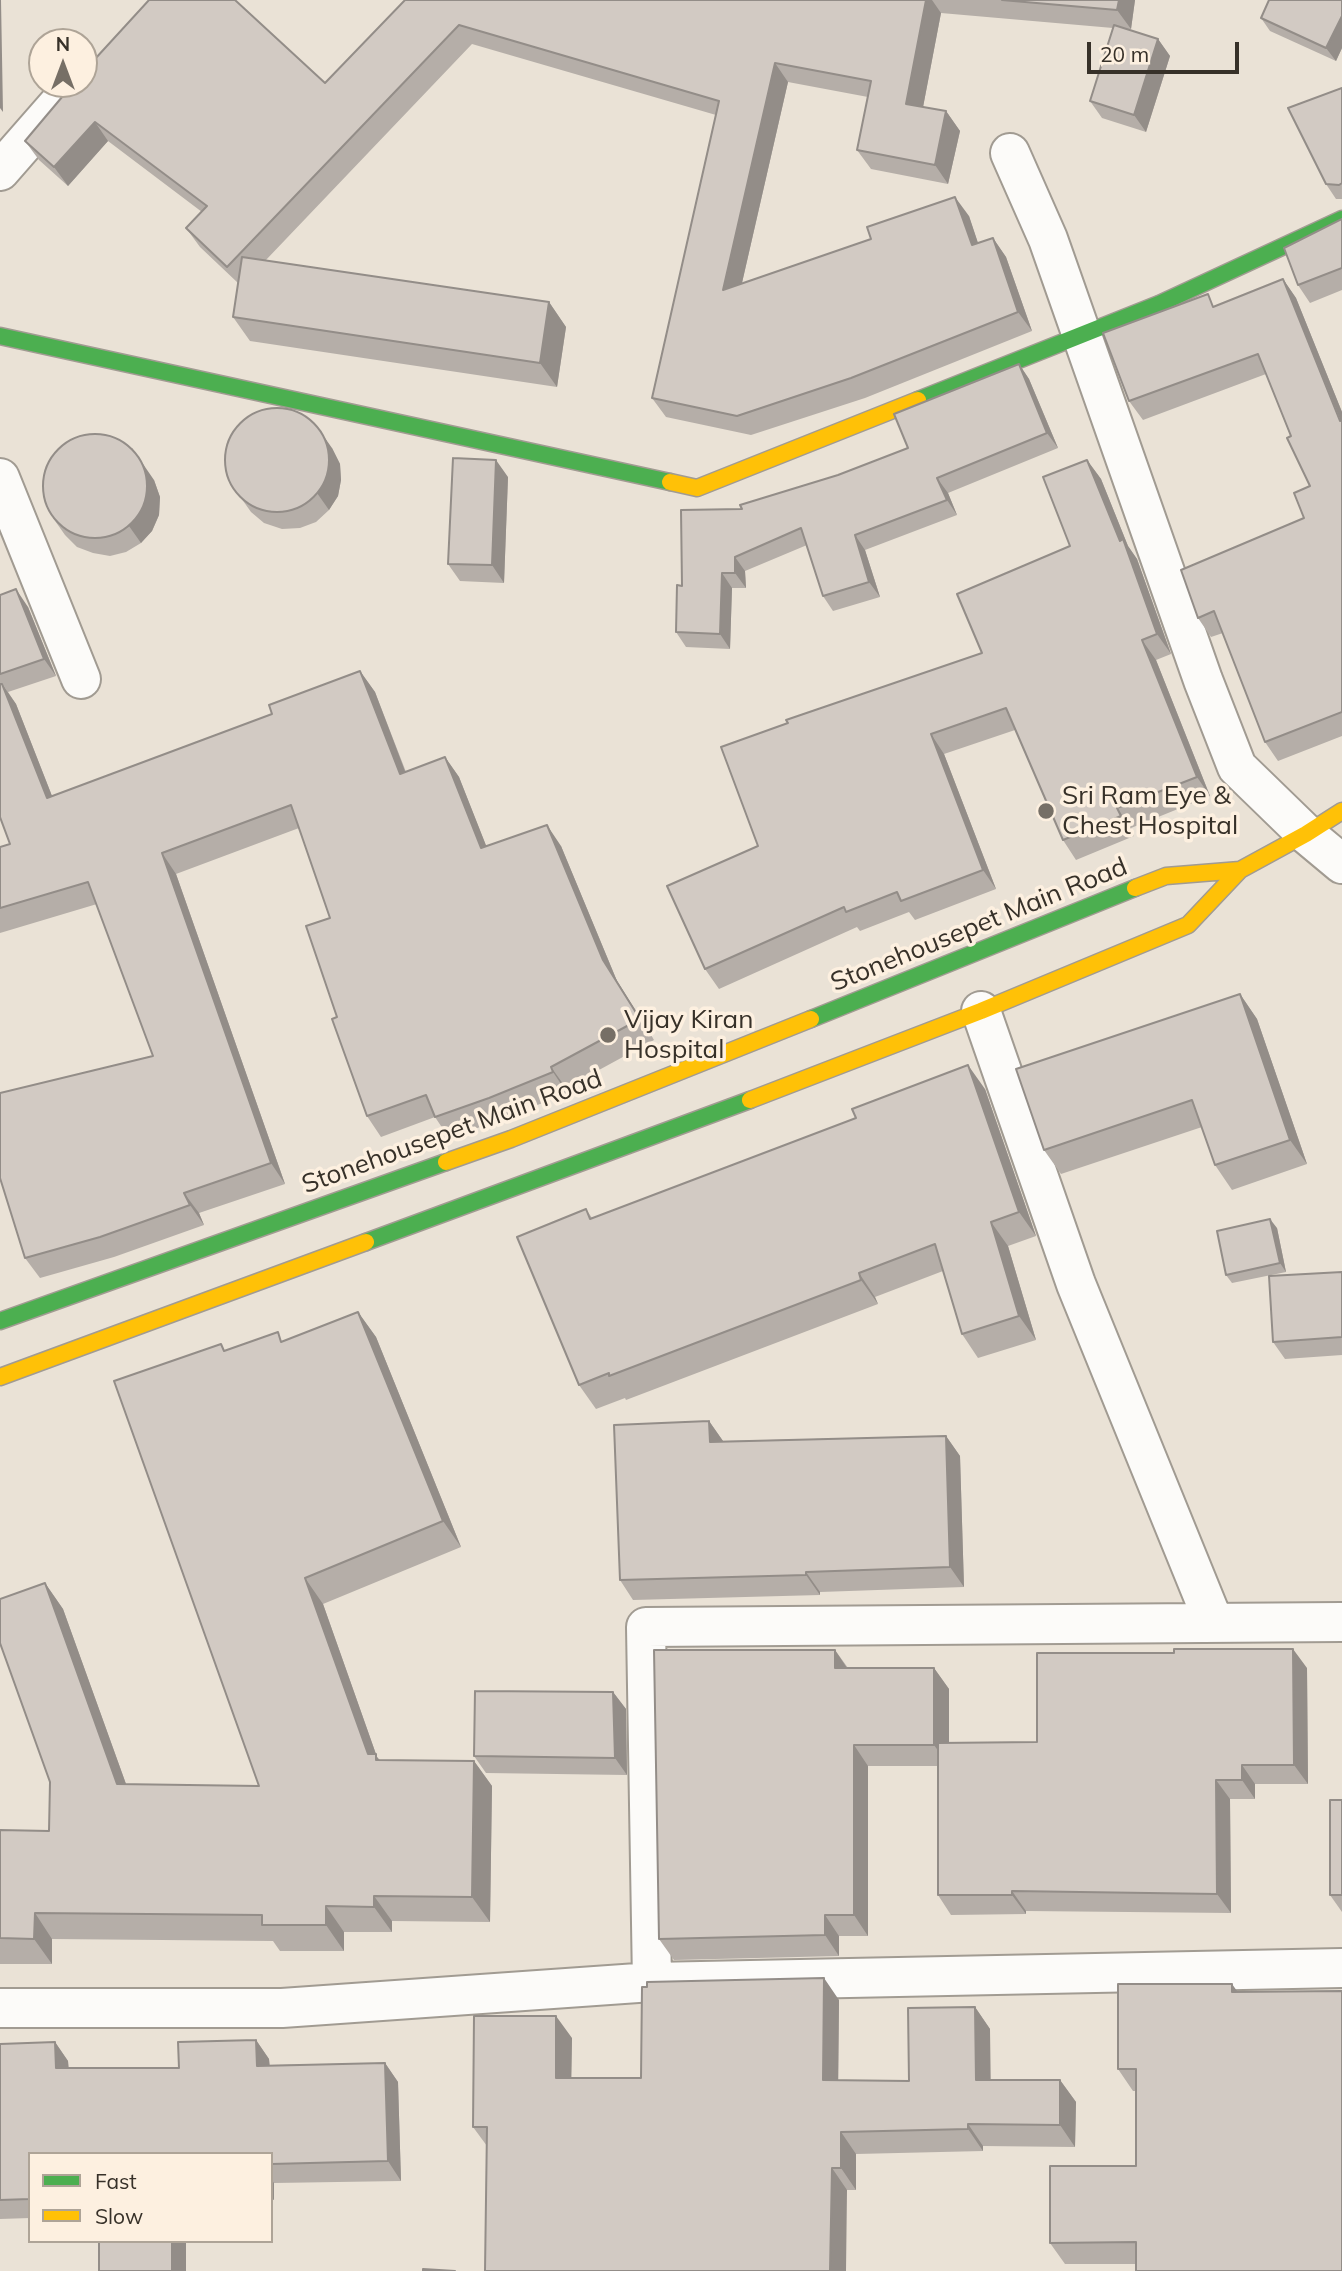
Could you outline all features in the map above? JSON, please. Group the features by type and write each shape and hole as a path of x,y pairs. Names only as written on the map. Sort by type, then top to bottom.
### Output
{"main road":[{"path":"0,336 697,488 1159,304 1342,219"},
{"name":"Stonehousepet Main Road","path":"0,1321 511,1139 827,1021 1166,876 1240,870 1342,811"},
{"path":"0,1377 843,1059 981,1011 1188,925 1240,870"}],"street":[{"path":"0,171 64,98"},
{"path":"1010,153 1048,239 1203,680 1237,767 1306,834 1342,864"},
{"path":"0,478 81,679"},
{"path":"981,1011 1076,1284 1214,1623"},
{"path":"652,1982 646,1627 1342,1622"},
{"path":"0,2008 282,2008 652,1982 1342,1968"}],"building":[{"path":"149,0 235,0 325,83 405,0 926,0 906,104 946,111 935,165 857,150 871,81 775,63 723,290 871,239 867,227 955,197 972,245 993,238 1018,312 851,378 737,416 652,398 719,101 459,25 227,267 186,228 207,206 95,122 54,167 25,141 61,98 98,98 98,56"},
{"path":"1002,0 1119,0 1117,10"},
{"path":"1269,0 1342,0 1342,16 1326,48 1261,18"},
{"path":"1114,25 1158,39 1134,115 1090,101"},
{"path":"1342,88 1342,183 1326,184 1288,108"},
{"path":"1342,219 1342,268 1298,285 1284,248"},
{"path":"242,257 549,302 540,363 233,317"},
{"path":"1283,279 1340,421 1342,420 1342,712 1265,742 1214,611 1198,618 1181,570 1304,518 1294,493 1310,486 1287,438 1291,436 1258,354 1129,401 1103,333 1208,294 1213,307"},
{"path":"1019,364 1047,433 937,478 947,500 855,535 869,582 823,596 801,528 735,557 735,573 722,573 720,634 676,632 677,585 682,586 681,510 742,509 740,505 838,475 908,448 894,414"},
{"path":"277,408 297,412 320,431 325,440 329,460 325,480 306,503 297,508 277,512 257,508 234,489 229,480 225,460 229,440 248,417 257,412"},
{"path":"95,434 115,438 132,449 143,466 147,486 143,506 132,523 115,534 95,538 75,534 58,523 47,506 43,486 47,466 58,449 75,438"},
{"path":"453,458 496,460 492,565 448,564"},
{"path":"1087,460 1120,541 1123,539 1157,634 1142,640 1197,777 1117,808 1121,816 1063,840 1006,708 931,734 983,870 901,901 897,892 846,912 844,907 705,969 667,886 758,846 721,747 788,723 786,720 982,653 957,594 1070,546 1043,477"},
{"path":"16,589 44,659 0,674 0,595"},
{"path":"360,671 400,774 445,757 481,848 547,825 603,960 640,1019 551,1067 553,1072 489,1098 435,1117 426,1095 367,1116 332,1019 337,1017 306,926 330,918 291,805 162,853 271,1163 184,1193 190,1205 100,1237 25,1258 0,1178 0,1093 153,1056 88,882 0,908 0,847 10,844 0,817 0,684 47,798 272,714 269,705"},
{"path":"1240,994 1290,1140 1215,1165 1192,1100 1044,1150 1016,1069"},
{"path":"968,1065 1019,1212 991,1222 1019,1316 962,1334 935,1244 859,1273 861,1280 579,1385 517,1237 586,1209 590,1219 856,1118 852,1109"},
{"path":"1270,1219 1280,1263 1226,1275 1217,1231"},
{"path":"1342,1272 1342,1337 1273,1342 1269,1276"},
{"path":"358,1312 443,1521 305,1578 368,1754 376,1754 376,1760 474,1761 472,1897 374,1896 374,1907 326,1906 326,1925 262,1925 262,1915 35,1913 34,1939 0,1938 0,1830 49,1831 50,1782 0,1643 0,1599 45,1583 117,1784 259,1786 114,1381 221,1344 224,1351 278,1332 281,1342"},
{"path":"709,1421 710,1442 946,1436 950,1567 806,1572 806,1575 620,1580 614,1425"},
{"path":"1174,1649 1293,1649 1294,1765 1242,1765 1242,1780 1216,1780 1217,1894 1012,1891 1012,1895 938,1895 938,1743 1037,1742 1037,1653 1174,1653"},
{"path":"654,1650 835,1650 835,1668 934,1668 934,1745 854,1745 854,1915 825,1915 825,1935 659,1939"},
{"path":"475,1691 613,1692 615,1758 474,1756"},
{"path":"1330,1800 1342,1800 1342,1895 1330,1895"},
{"path":"824,1978 823,2080 909,2081 908,2008 975,2007 976,2080 1060,2080 1060,2125 968,2124 968,2129 841,2132 841,2168 832,2168 830,2271 485,2271 487,2127 473,2127 474,2016 556,2016 556,2078 641,2078 642,1987 647,1987 647,1982"},
{"path":"1118,1984 1232,1984 1232,1992 1342,1991 1342,2271 1136,2271 1136,2242 1050,2243 1050,2166 1136,2166 1136,2069 1118,2069"},
{"path":"256,2040 257,2066 385,2063 388,2161 273,2164 273,2152 28,2152 28,2199 0,2200 0,2044 55,2042 56,2068 179,2068 178,2042"},
{"path":"99,2243 172,2243 172,2271 99,2271"},
{"path":"423,2269 455,2271 423,2271"}],"traffic: fast":[{"path":"918,400 1159,304 1342,219"},
{"path":"0,336 670,482"},
{"path":"811,1019 1135,888"},
{"path":"366,1242 750,1100"},
{"path":"0,1321 446,1162"}],"traffic: slow":[{"path":"670,482 697,488 918,400"},
{"path":"1135,888 1166,876 1240,870 1342,811"},
{"path":"750,1100 981,1011 1188,925 1240,870"},
{"path":"446,1162 511,1139 811,1019"},
{"path":"0,1377 366,1242"}],"place":[{"name":"Sri Ram Eye & Chest Hospital","path":"1046,811"},
{"name":"Vijay Kiran Hospital","path":"608,1035"}]}
